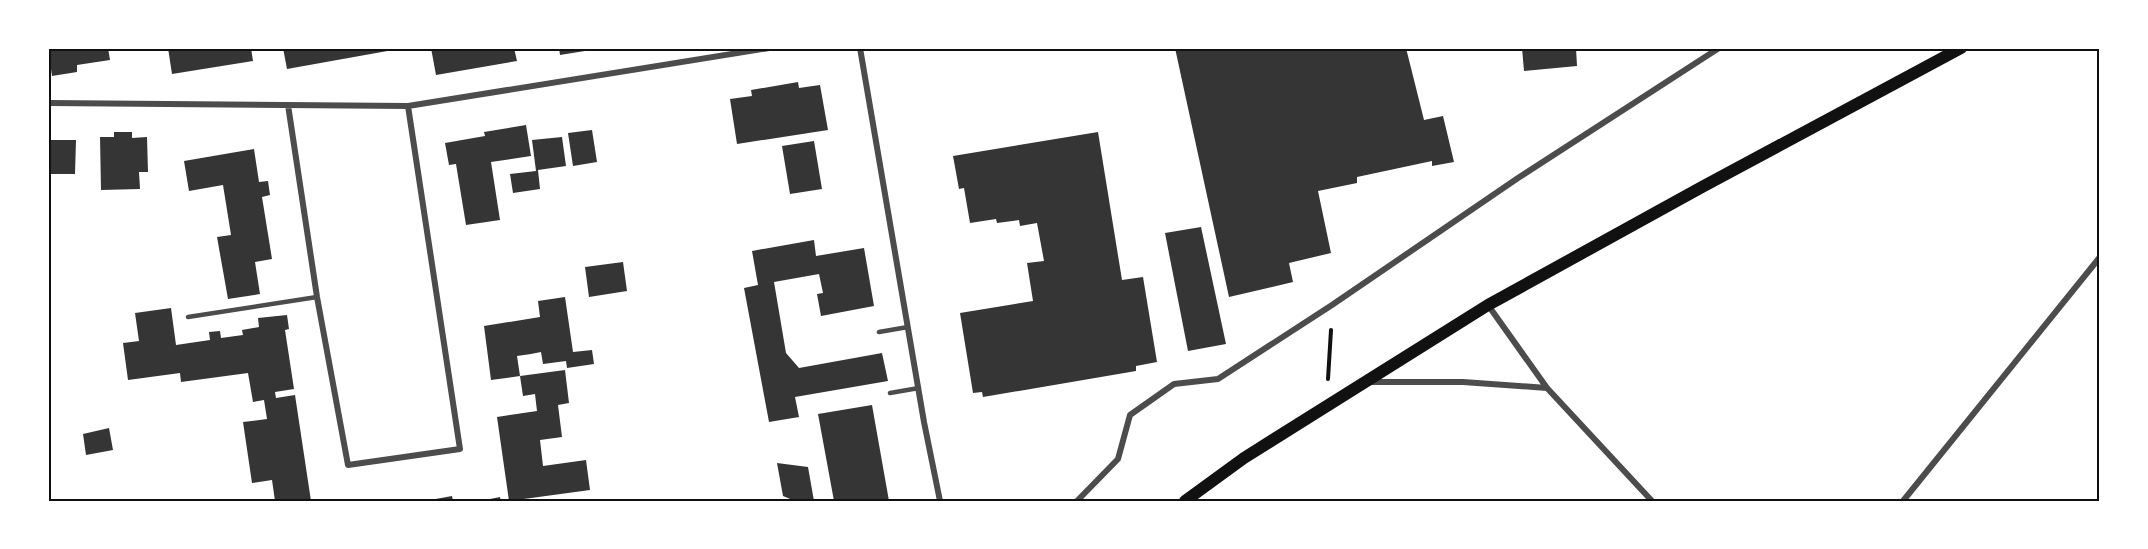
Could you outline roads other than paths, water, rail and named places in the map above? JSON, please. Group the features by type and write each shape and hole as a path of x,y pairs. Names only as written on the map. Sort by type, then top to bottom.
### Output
{"main road":[{"path":"1185,501 1244,458 1488,305 1961,48"}],"street":[{"path":"48,103 408,106 769,48"},
{"path":"860,48 918,388 940,501"},
{"path":"1077,501 1118,459 1130,415 1174,384 1218,379 1332,305 1518,178 1719,48"},
{"path":"288,105 317,297 348,465 460,449 408,106"},
{"path":"1903,501 2100,257"},
{"path":"1488,305 1548,388 1652,501"},
{"path":"1363,382 1489,383 1548,388"}],"lane":[{"path":"188,317 317,297"},
{"path":"879,332 908,327"},
{"path":"890,393 918,388"}]}
